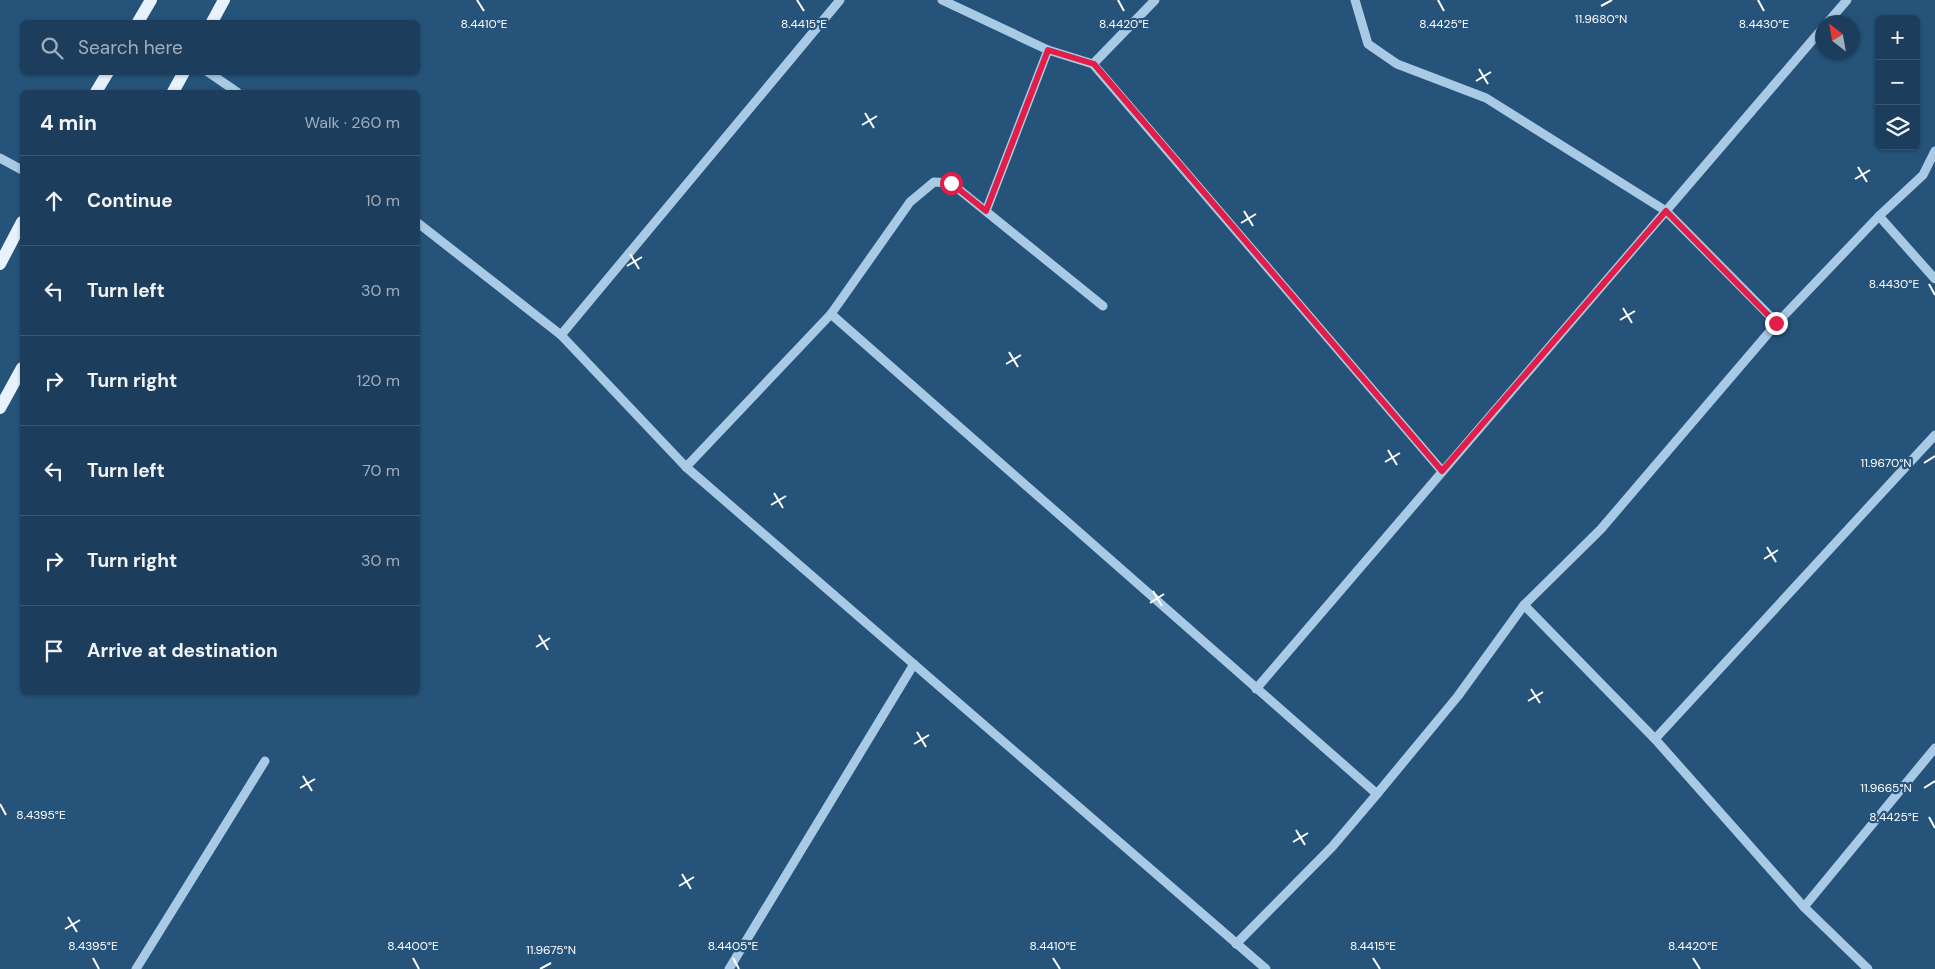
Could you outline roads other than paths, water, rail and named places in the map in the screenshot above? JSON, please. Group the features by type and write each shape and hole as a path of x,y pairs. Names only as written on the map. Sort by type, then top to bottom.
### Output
{"main road":[{"path":"139,20 151,0"},
{"path":"213,20 224,0"},
{"path":"97,90 106,75"},
{"path":"175,90 182,75"},
{"path":"0,264 20,226"},
{"path":"0,408 20,372"}],"street":[{"path":"561,335 840,0"},
{"path":"942,0 1048,50 1094,64 1442,471"},
{"path":"1094,64 1155,0"},
{"path":"1355,0 1368,44 1397,64 1486,98 1666,211 1776,323"},
{"path":"1834,15 1847,0"},
{"path":"1256,688 1815,37"},
{"path":"986,211 1048,50"},
{"path":"212,75 234,90"},
{"path":"1236,944 1332,847 1458,696 1524,605 1601,529 1776,323 1879,216 1922,175 1935,150"},
{"path":"0,158 20,169"},
{"path":"686,467 831,314 910,202 934,182 951,183 1103,306"},
{"path":"1879,216 1935,278"},
{"path":"420,225 561,335 686,467 1266,969"},
{"path":"831,314 1376,794"},
{"path":"1655,739 1935,435"},
{"path":"1524,605 1655,739 1804,907 1868,969"},
{"path":"728,969 914,664"},
{"path":"1804,907 1935,748"},
{"path":"136,969 265,761"}]}
